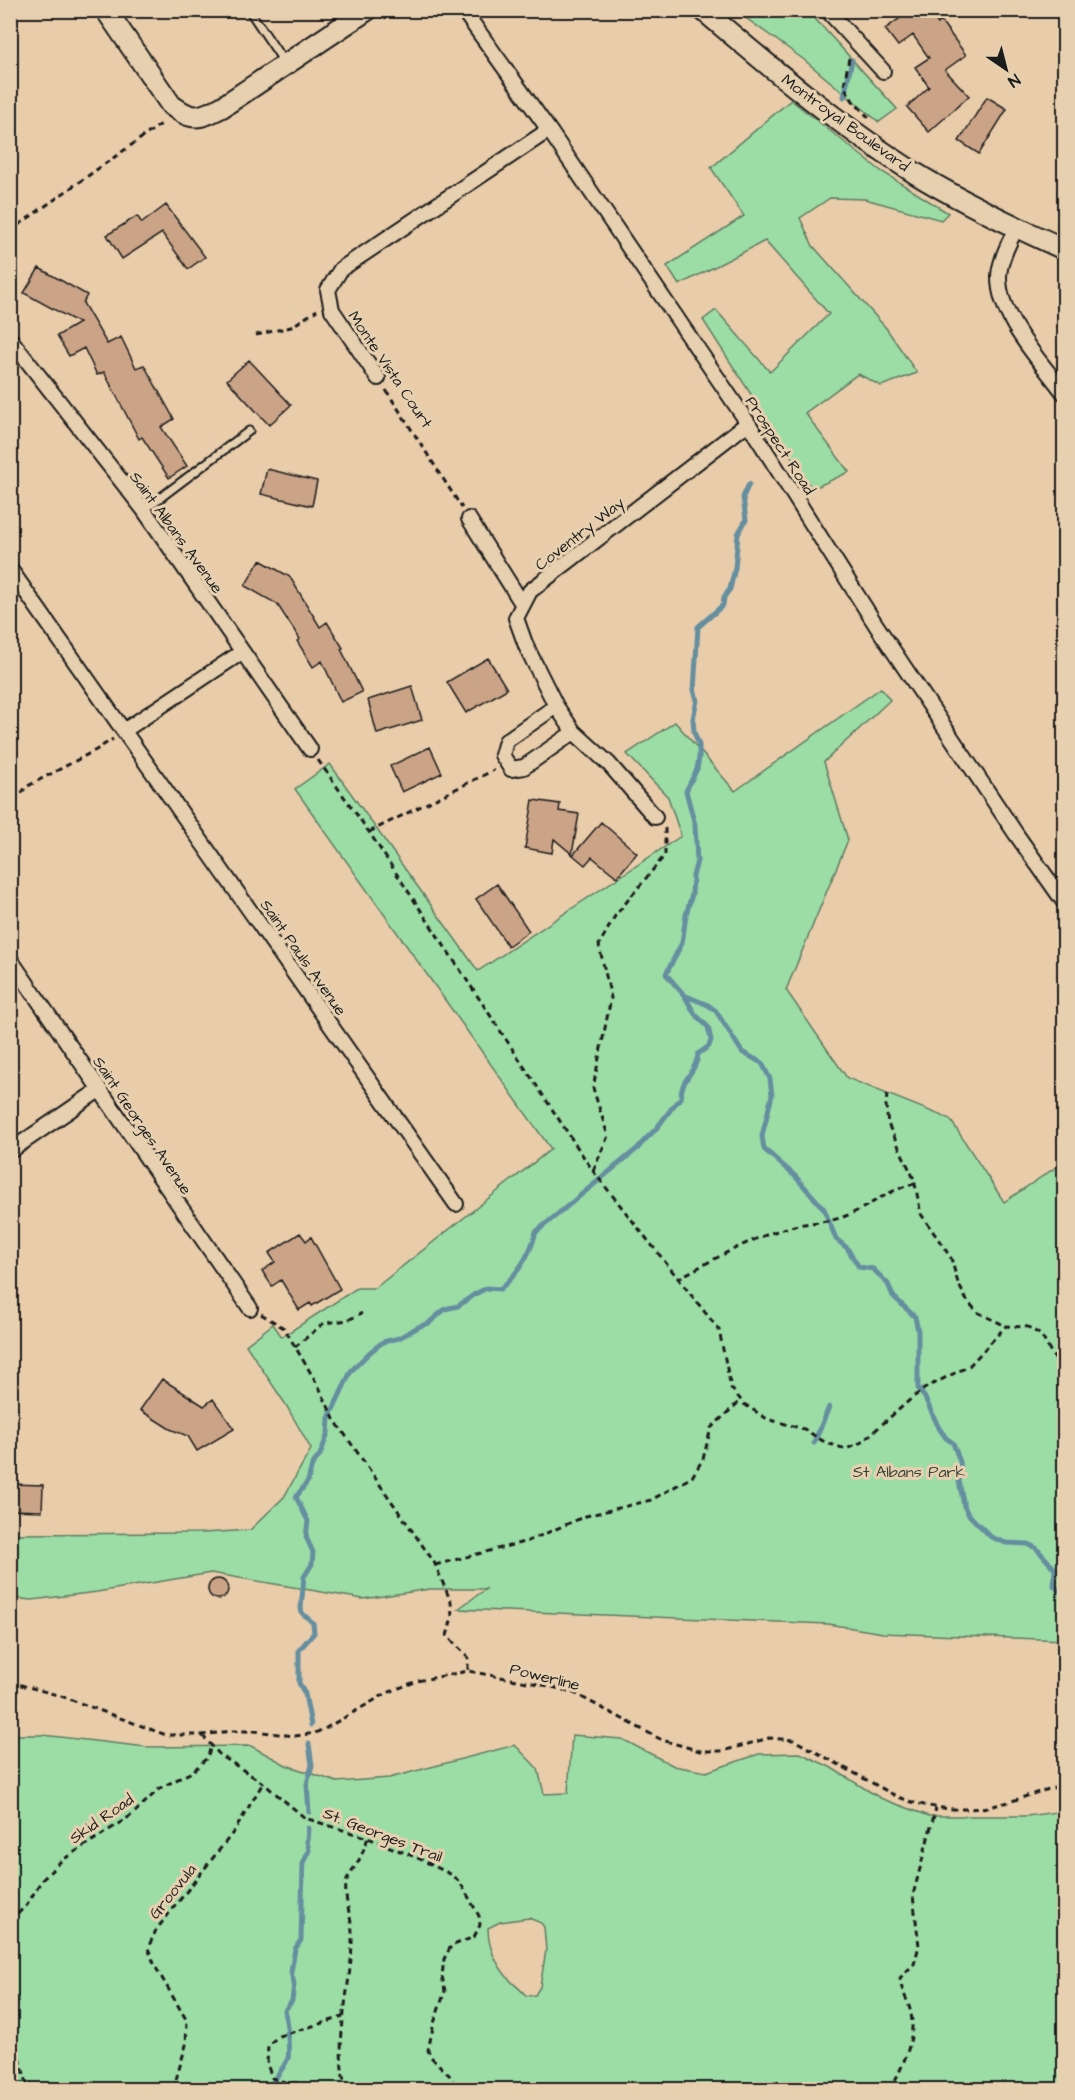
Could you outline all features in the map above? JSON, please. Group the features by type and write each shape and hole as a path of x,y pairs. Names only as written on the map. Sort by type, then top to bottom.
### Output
{"street":[{"path":"106,10 171,105 185,116 201,118 367,10"},
{"name":"Prospect Road","path":"463,10 549,130 748,423 876,625 1016,834 1065,902"},
{"name":"Montroyal Boulevard","path":"703,10 863,139 919,176 1016,228 1065,249"},
{"path":"827,10 883,71"},
{"name":"Monte Vista Court","path":"378,378 332,310 328,290 341,269 549,130"},
{"path":"1016,228 1005,253 999,275 1001,299 1014,324 1065,393"},
{"name":"Saint Albans Avenue","path":"10,339 144,510 310,749"},
{"name":"Coventry Way","path":"523,604 530,591 748,423"},
{"path":"470,519 523,604 516,618 526,645 556,705 574,732 609,764 655,817"},
{"name":"Saint Pauls Avenue","path":"10,569 456,1204"},
{"path":"125,730 242,652"},
{"path":"556,705 506,741 502,755 511,769 524,766 574,732"},
{"name":"Saint Georges Avenue","path":"10,959 250,1308"},
{"path":"10,1150 99,1090"}],"lane":[{"path":"249,10 286,64"},
{"path":"144,510 249,431"}],"path":[{"path":"853,39 844,86 853,101 872,121"},
{"path":"10,231 162,123"},
{"path":"256,335 291,327 313,313 329,298"},
{"name":"Monte Vista Court","path":"378,378 470,519"},
{"path":"310,749 369,832 609,1194 719,1330 731,1388 741,1400 767,1419 804,1429 826,1443 846,1449 862,1442 927,1387 969,1366 1006,1326"},
{"path":"15,801 26,787 96,750"},
{"path":"369,832 489,772"},
{"path":"593,1171 608,1136 593,1088 611,998 599,945 615,916 665,855 665,829 655,817"},
{"path":"887,1094 888,1124 906,1160 921,1214 951,1258 958,1283 966,1299 977,1312 1006,1326 1028,1327 1041,1335 1053,1356 1065,1370"},
{"path":"677,1279 739,1247 789,1227 837,1219 865,1207 890,1191 914,1184"},
{"path":"250,1308 284,1328 319,1387 334,1419 435,1565 451,1602 452,1617 447,1636 468,1657 468,1671"},
{"path":"295,1347 324,1323 348,1320 362,1313"},
{"path":"435,1565 528,1541 586,1516 651,1500 692,1477 703,1459 711,1428 741,1400"},
{"name":"Powerline","path":"10,1682 61,1696 166,1735 254,1731 295,1736 315,1733 387,1693 417,1681 468,1671 574,1693 663,1740 700,1752 723,1751 769,1738 794,1740 910,1802 936,1807 976,1808 997,1805 1031,1793 1065,1786"},
{"name":"St. Georges Trail","path":"202,1735 220,1755 262,1783 305,1818 368,1838 440,1868 454,1876 463,1887 479,1916 480,1925 474,1937 451,1946 444,1959 442,1976 445,1991 428,2050 431,2057 450,2076 458,2090"},
{"name":"Skid Road","path":"10,1921 27,1905 41,1881 61,1861 132,1815 160,1788 192,1772 208,1756 211,1744"},
{"name":"Groovula","path":"176,2090 175,2083 186,2045 188,2021 154,1966 148,1948 156,1930 235,1830 262,1783"},
{"path":"890,2090 899,2073 911,2039 911,2014 901,1988 900,1978 914,1964 919,1946 913,1895 936,1807"},
{"path":"346,2090 343,2079 341,2034 349,1979 352,1932 345,1897 346,1881 360,1859 368,1838"},
{"path":"303,2090 300,2083 288,2083 272,2078 267,2064 268,2045 279,2036 344,2017"},
{"path":"10,2028 29,2090"}],"green space":[{"path":"736,11 808,11 897,109 879,122 803,59"},
{"path":"791,100 881,171 948,213 941,220 865,199 830,198 800,218 813,246 886,328 917,373 881,386 858,374 805,413 849,472 812,489 703,320 716,310 770,372 829,314 765,241 679,285 667,266 744,216 711,168"},
{"name":"St Albans Park","path":"881,688 890,700 824,762 848,840 786,990 847,1078 950,1119 1004,1202 1064,1162 1064,1640 883,1633 828,1624 458,1609 486,1589 430,1589 363,1599 211,1573 97,1592 32,1600 11,1598 11,1534 203,1533 250,1530 284,1497 311,1449 286,1405 246,1345 273,1324 282,1337 357,1288 375,1288 551,1149 295,789 330,764 478,971 681,836 668,797 627,754 675,722 735,791"},
{"path":"11,1735 42,1735 147,1747 251,1746 286,1765 337,1782 389,1778 515,1745 538,1769 544,1794 568,1793 572,1735 622,1739 674,1766 706,1772 759,1754 800,1753 830,1767 880,1798 929,1816 1027,1816 1064,1811 1064,2089 11,2089","holes":["529,1918 541,1923 544,1927 546,1950 540,1987 535,1995 526,1996 508,1978 496,1961 489,1942 488,1928 500,1922"]}],"building":[{"path":"899,10 928,10 938,24 941,21 966,55 945,70 969,96 929,132 907,107 929,87 915,67 929,58 913,35 898,46 885,29 903,16"},
{"path":"987,97 1007,109 979,154 959,141"},
{"path":"166,205 205,257 188,269 162,233 122,259 107,235 137,216 142,223"},
{"path":"39,268 87,295 83,303 107,344 121,337 136,368 144,365 174,419 161,427 187,466 169,478 142,437 139,439 104,372 97,375 84,348 69,356 57,336 79,323 24,293"},
{"path":"249,360 291,405 269,425 227,380"},
{"path":"267,469 317,481 312,506 261,494"},
{"path":"260,560 290,577 320,627 327,622 343,648 341,649 362,692 341,702 322,661 313,667 297,641 300,639 277,604 245,586"},
{"path":"488,658 507,689 466,713 447,682"},
{"path":"412,686 422,720 377,734 368,700"},
{"path":"430,747 442,773 402,792 390,766"},
{"path":"533,800 560,804 559,811 579,814 572,854 554,839 552,853 525,848"},
{"path":"601,822 637,853 617,877 592,857 585,865 573,855"},
{"path":"497,884 529,931 508,946 476,899"},
{"path":"300,1233 306,1241 311,1237 340,1289 312,1306 310,1303 299,1310 281,1280 272,1286 262,1271 275,1262 269,1253"},
{"path":"162,1379 204,1406 213,1399 234,1429 197,1451 188,1436 170,1429 140,1410"},
{"path":"10,1484 43,1485 42,1511 10,1510"},
{"path":"218,1579 225,1582 228,1589 225,1596 218,1599 211,1596 208,1589 211,1582"}],"waterway":[{"path":"844,97 852,60"},
{"path":"311,1725 305,1694 299,1683 299,1650 314,1633 313,1623 302,1613 301,1608 304,1577 312,1564 313,1552 306,1537 308,1521 296,1497 308,1481 312,1465 320,1455 328,1433 329,1418 351,1371 383,1342 399,1338 429,1323 445,1309 458,1306 487,1288 500,1289 507,1283 523,1263 536,1232 638,1148 655,1130 681,1098 681,1091 695,1066 698,1054 709,1046 711,1040 708,1027 695,1014 684,995 666,974 682,943 697,861 695,825 686,791 697,769 699,758 699,745 694,732 693,719 697,700 694,690 698,627 723,605 724,597 730,589 735,568 738,534 746,520 743,497 749,484"},
{"path":"684,995 716,1011 742,1052 762,1063 770,1079 772,1095 762,1136 764,1149 795,1176 824,1209 836,1239 847,1248 859,1267 873,1269 888,1284 893,1296 915,1317 918,1331 918,1388 939,1428 953,1443 960,1462 959,1481 968,1514 991,1537 1006,1543 1028,1544 1036,1548 1055,1569 1054,1586 1064,1595"},
{"path":"814,1443 829,1407"},
{"path":"309,1744 312,1765 307,1784 309,1812"},
{"path":"275,2090 273,2083 288,2058 285,2010 292,2001 294,1984 291,1972 295,1949 301,1940 303,1864 309,1850 308,1828"}]}
